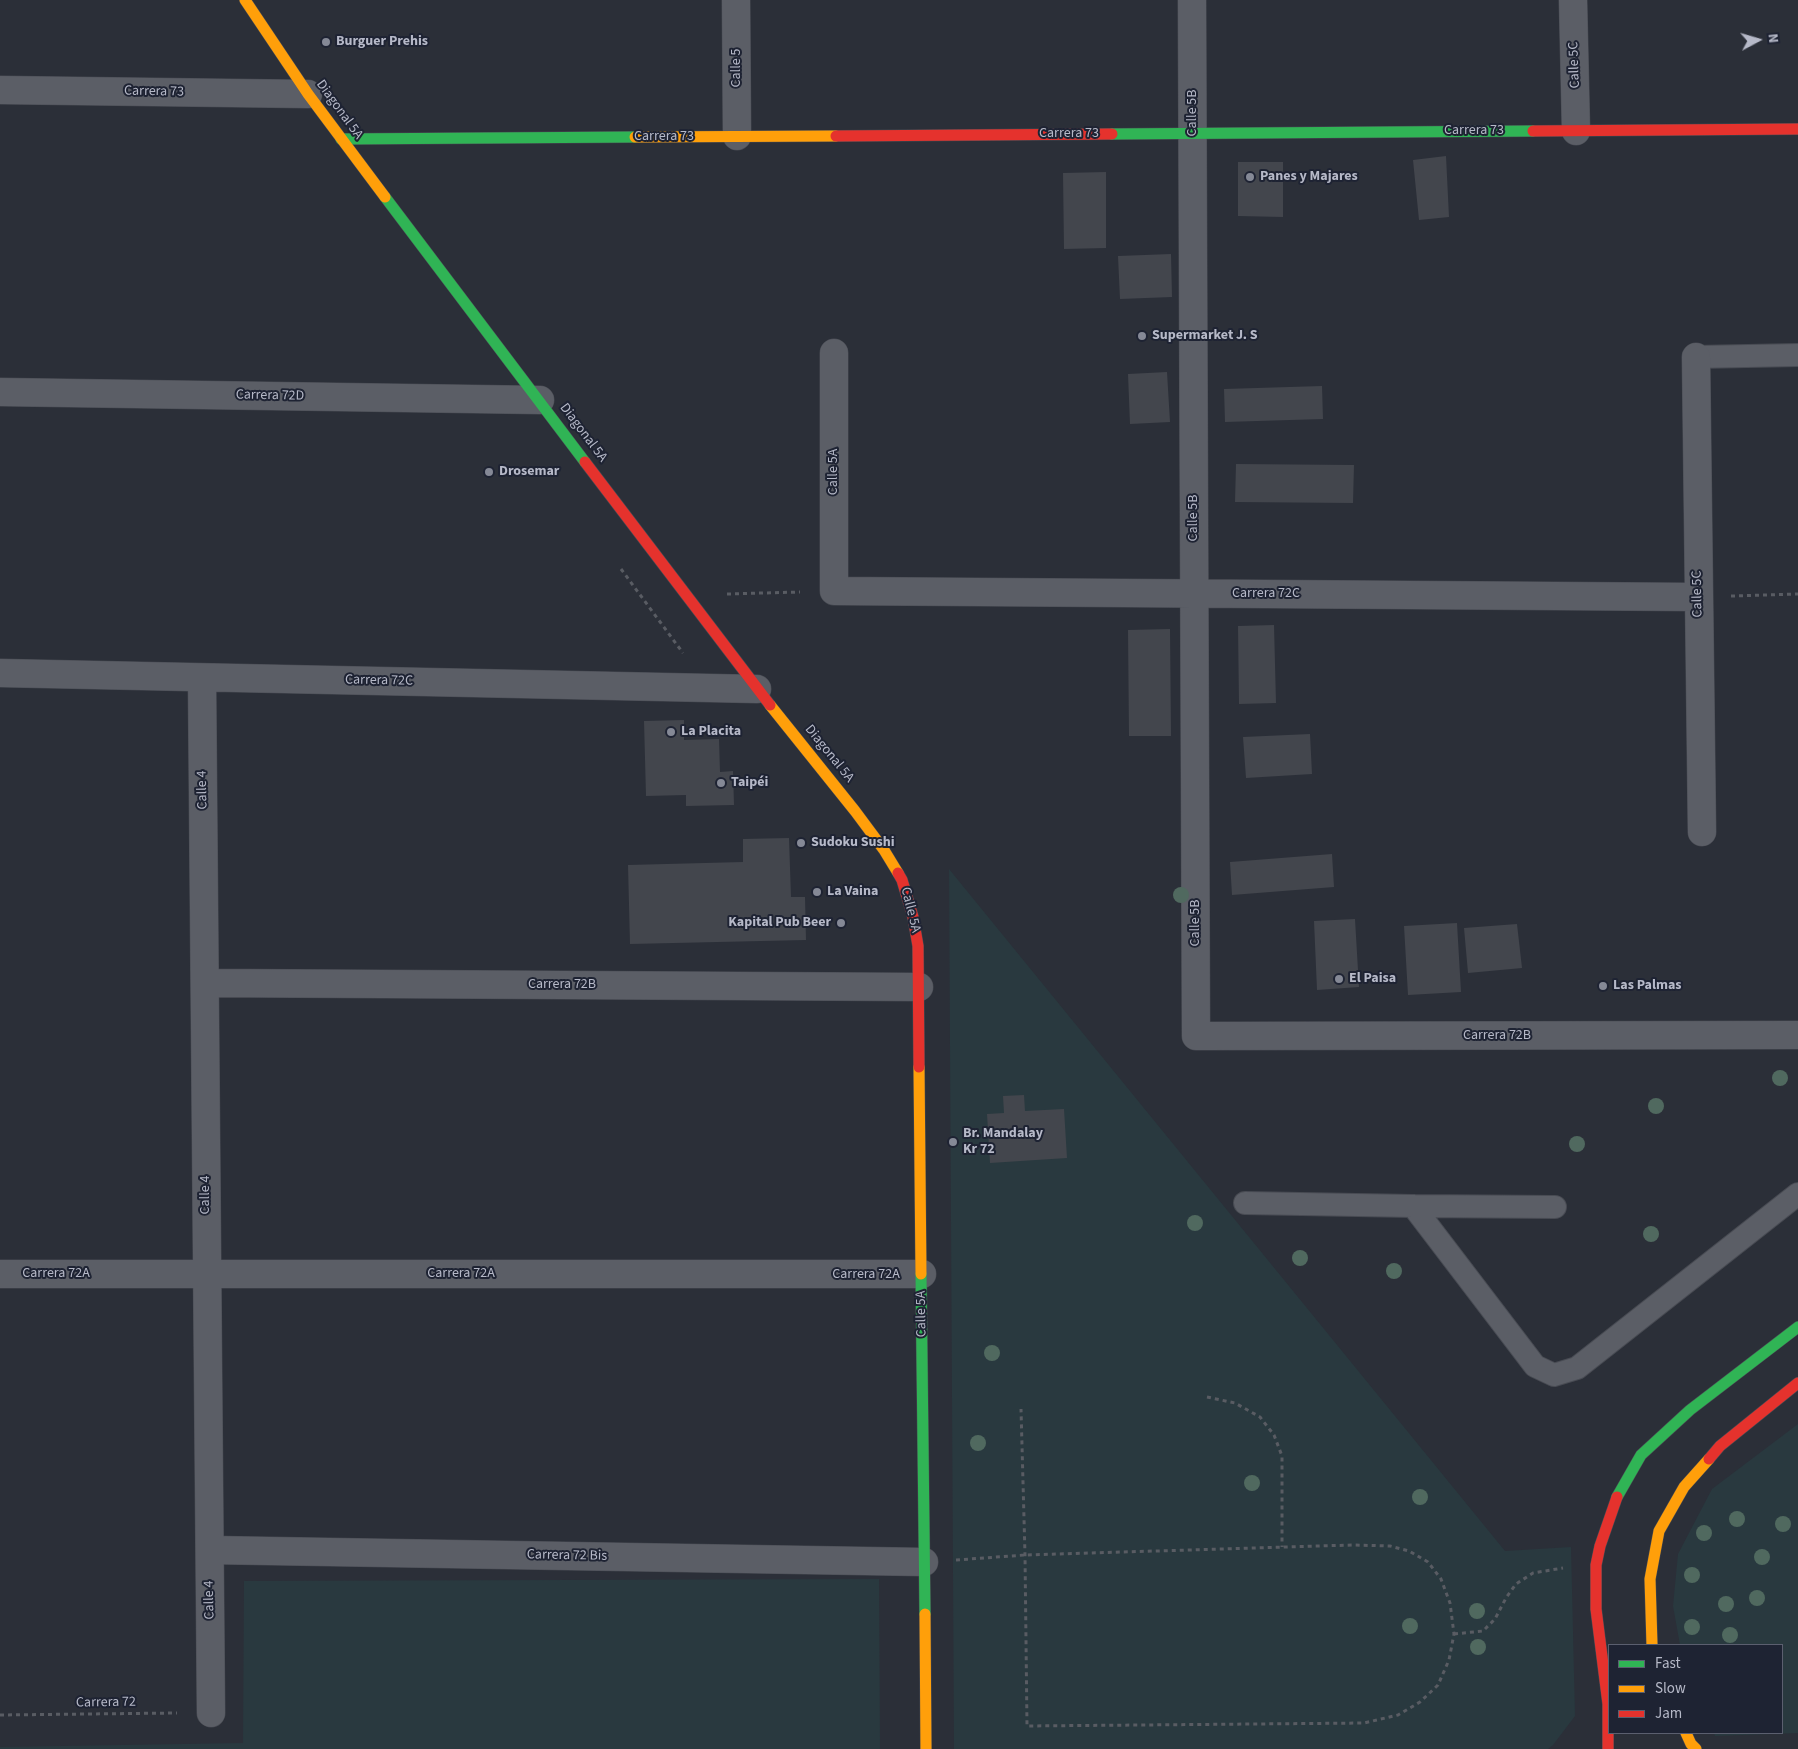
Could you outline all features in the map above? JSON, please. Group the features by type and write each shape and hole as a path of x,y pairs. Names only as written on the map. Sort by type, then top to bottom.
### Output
{"main road":[{"name":"Diagonal 5A","path":"246,0 340,139 540,400 757,689 856,811 884,850 902,880"},
{"name":"Carrera 73","path":"340,139 1798,129"},
{"name":"Calle 5A","path":"902,880 913,917 918,946 926,1749"},
{"path":"1608,1749 1608,1704 1596,1609 1596,1565 1600,1546 1617,1498 1641,1455 1690,1410 1798,1327"},
{"path":"1652,1644 1650,1579 1659,1531 1684,1487 1720,1446 1798,1383"},
{"path":"1686,1734 1691,1744 1696,1749"}],"street":[{"name":"Calle 5","path":"736,0 737,136"},
{"name":"Calle 5B","path":"1192,0 1196,1036"},
{"name":"Calle 5C","path":"1573,0 1576,131"},
{"name":"Carrera 73","path":"0,90 308,94"},
{"name":"Calle 5A","path":"834,353 834,591"},
{"name":"Calle 5C","path":"1696,357 1702,832"},
{"name":"Carrera 72D","path":"0,392 540,400"},
{"name":"Carrera 72C","path":"834,591 1698,597"},
{"name":"Carrera 72C","path":"0,673 757,689"},
{"name":"Calle 4","path":"202,678 211,1713"},
{"name":"Carrera 72B","path":"205,984 919,987"},
{"name":"Carrera 72B","path":"1196,1036 1798,1035"},
{"name":"Carrera 72A","path":"0,1274 922,1274"},
{"name":"Carrera 72 Bis","path":"210,1550 924,1562"}],"lane":[{"path":"1696,357 1798,355"},
{"path":"1413,1206 1535,1366 1554,1374 1577,1368 1798,1194"},
{"path":"1245,1204 1555,1207"}],"path":[{"path":"617,564 710,689"},
{"path":"687,596 834,591"},
{"path":"1698,597 1798,594"},
{"path":"1207,1397 1235,1403 1260,1417 1274,1435 1282,1456 1282,1547"},
{"path":"924,1562 1025,1555 1352,1545 1390,1546 1409,1551 1428,1562 1441,1579 1450,1603 1454,1634 1449,1660 1438,1685 1420,1702 1398,1715 1364,1722 1027,1726 1025,1555 1021,1409"},
{"path":"1454,1634 1483,1631 1495,1619 1516,1584 1533,1573 1580,1565 1596,1565"},
{"name":"Carrera 72","path":"0,1715 211,1713"}],"shaded area":[{"path":"949,869 1505,1551 1571,1547 1575,1716 1548,1749 954,1749"},
{"path":"1798,1424 1798,1733 1783,1734 1783,1644 1680,1644 1673,1606 1678,1554 1712,1489"},
{"path":"879,1579 880,1749 0,1749 0,1747 243,1743 244,1581"},
{"path":"1714,1734 1770,1734 1715,1736"}],"building":[{"path":"1446,156 1449,217 1419,220 1413,160"},
{"path":"1238,162 1283,162 1283,217 1238,216"},
{"path":"1106,172 1106,248 1064,249 1063,173"},
{"path":"1171,254 1172,297 1120,299 1118,256"},
{"path":"1167,372 1170,422 1130,424 1128,374"},
{"path":"1322,386 1323,419 1225,422 1224,389"},
{"path":"1236,464 1354,465 1353,503 1235,502"},
{"path":"1274,625 1276,703 1239,704 1238,626"},
{"path":"1170,629 1171,736 1129,736 1128,630"},
{"path":"684,720 684,740 719,739 720,772 733,771 734,805 686,806 686,795 646,796 644,721"},
{"path":"1310,734 1312,774 1246,778 1243,737"},
{"path":"789,838 791,897 805,897 806,940 630,944 628,865 743,862 743,839"},
{"path":"1332,854 1334,887 1232,895 1230,862"},
{"path":"1355,919 1359,987 1317,990 1314,921"},
{"path":"1457,923 1461,992 1408,995 1404,926"},
{"path":"1517,924 1522,968 1468,973 1464,928"},
{"path":"1024,1095 1025,1111 1064,1109 1067,1158 990,1163 987,1114 1004,1113 1003,1096"}],"traffic: fast":[{"path":"1112,134 1533,131"},
{"path":"341,139 635,137"},
{"path":"385,197 585,462"},
{"path":"921,1274 925,1614"},
{"path":"1617,1497 1641,1455 1690,1410 1798,1327"}],"traffic: slow":[{"path":"245,0 308,94 385,197"},
{"path":"635,137 836,136"},
{"path":"770,705 855,811 884,850 898,873"},
{"path":"919,1067 921,1274"},
{"path":"1652,1644 1650,1579 1659,1531 1684,1487 1709,1459"},
{"path":"925,1614 926,1749"},
{"path":"1686,1734 1691,1744 1696,1749"}],"traffic: jam":[{"path":"1533,131 1798,129"},
{"path":"836,136 1112,134"},
{"path":"585,462 770,705"},
{"path":"898,873 902,880 913,917 918,946 919,1067"},
{"path":"1709,1459 1720,1446 1798,1383"},
{"path":"1608,1749 1608,1704 1596,1609 1596,1565 1600,1546 1617,1497"}],"place":[{"name":"Burguer Prehis","path":"326,42"},
{"name":"Panes y Majares","path":"1250,177"},
{"name":"Supermarket J. S","path":"1142,336"},
{"name":"Drosemar","path":"489,472"},
{"name":"La Placita","path":"671,732"},
{"name":"Taipéi","path":"721,783"},
{"name":"Sudoku Sushi","path":"801,843"},
{"name":"La Vaina","path":"817,892"},
{"name":"Kapital Pub Beer","path":"841,923"},
{"name":"El Paisa","path":"1339,979"},
{"name":"Las Palmas","path":"1603,986"},
{"name":"Br. Mandalay Kr 72","path":"953,1142"}]}
